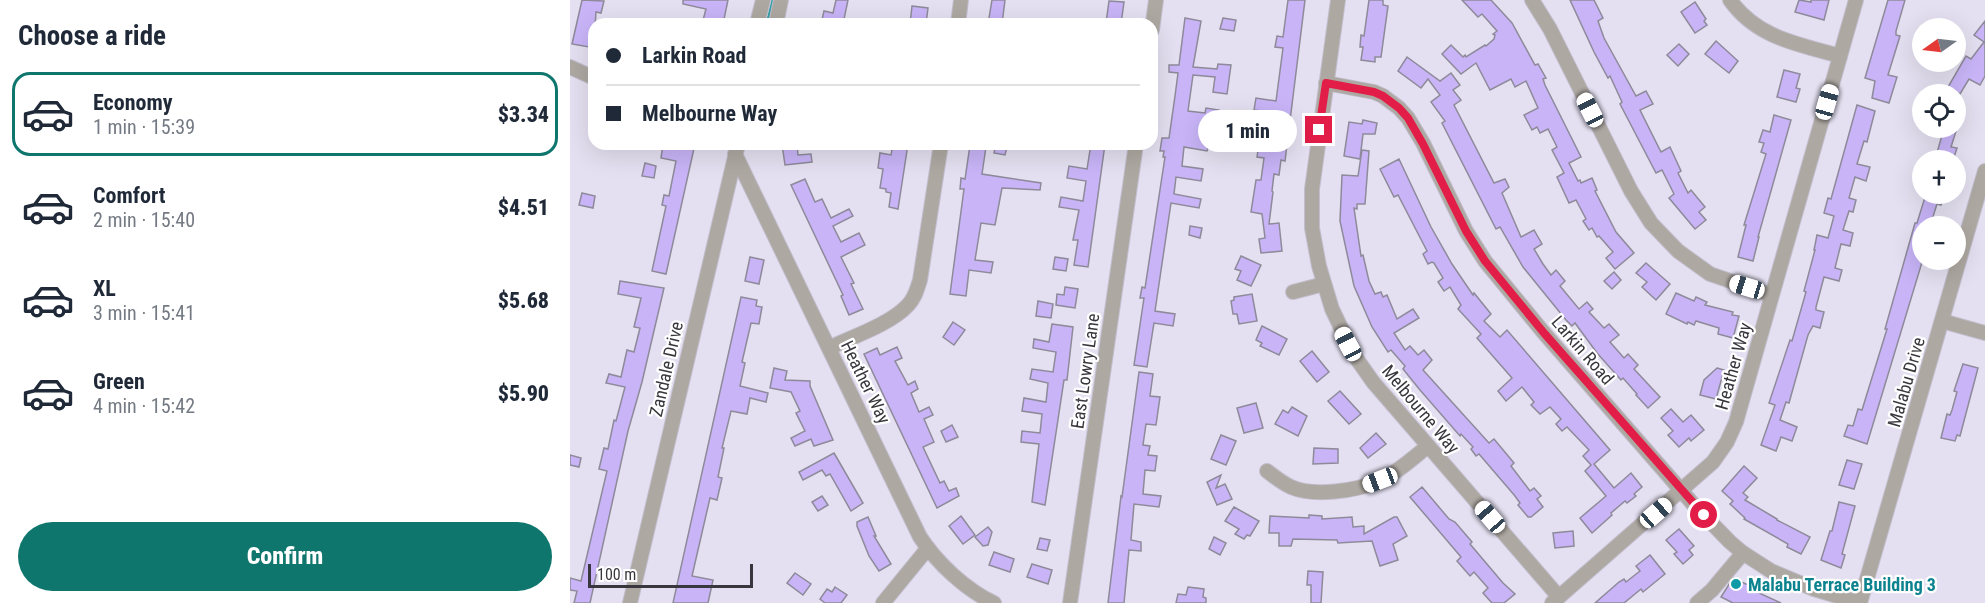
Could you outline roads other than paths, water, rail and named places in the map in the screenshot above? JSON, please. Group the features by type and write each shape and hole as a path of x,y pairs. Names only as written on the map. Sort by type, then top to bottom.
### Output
{"street":[{"path":"759,18 763,0"},
{"path":"777,18 781,0"},
{"path":"959,18 961,0"},
{"path":"1154,18 1156,0"},
{"name":"Melbourne Way","path":"1338,0 1312,199 1315,247 1332,309 1354,355 1373,382 1555,600"},
{"path":"1532,0 1550,29 1631,191 1651,224 1678,251 1710,274 1771,295"},
{"path":"1730,0 1746,19 1765,32 1840,57"},
{"name":"Heather Way","path":"1555,600 1713,462 1731,433 1751,371 1856,0"},
{"path":"570,67 588,75"},
{"name":"Larkin Road","path":"1326,83 1374,92 1399,108 1408,118 1466,231 1485,261 1537,325 1715,527 1759,565 1796,583 1860,603"},
{"name":"Heather Way","path":"736,150 920,537 959,579 994,603"},
{"name":"Zandale Drive","path":"630,603 736,150"},
{"path":"829,348 902,311 916,294 921,280 940,150"},
{"name":"East Lowry Lane","path":"1070,603 1135,150"},
{"name":"Malabu Drive","path":"1860,603 1985,171"},
{"path":"1293,292 1324,284"},
{"path":"1942,321 1985,333"},
{"path":"1267,471 1292,487 1324,491 1346,490 1380,480 1428,446"},
{"path":"884,603 928,548"},
{"path":"1697,603 1712,590 1743,553"}],"waterway":[{"path":"768,18 773,0"}],"place":[{"name":"Malabu Terrace Building 3","path":"1736,584"}]}
